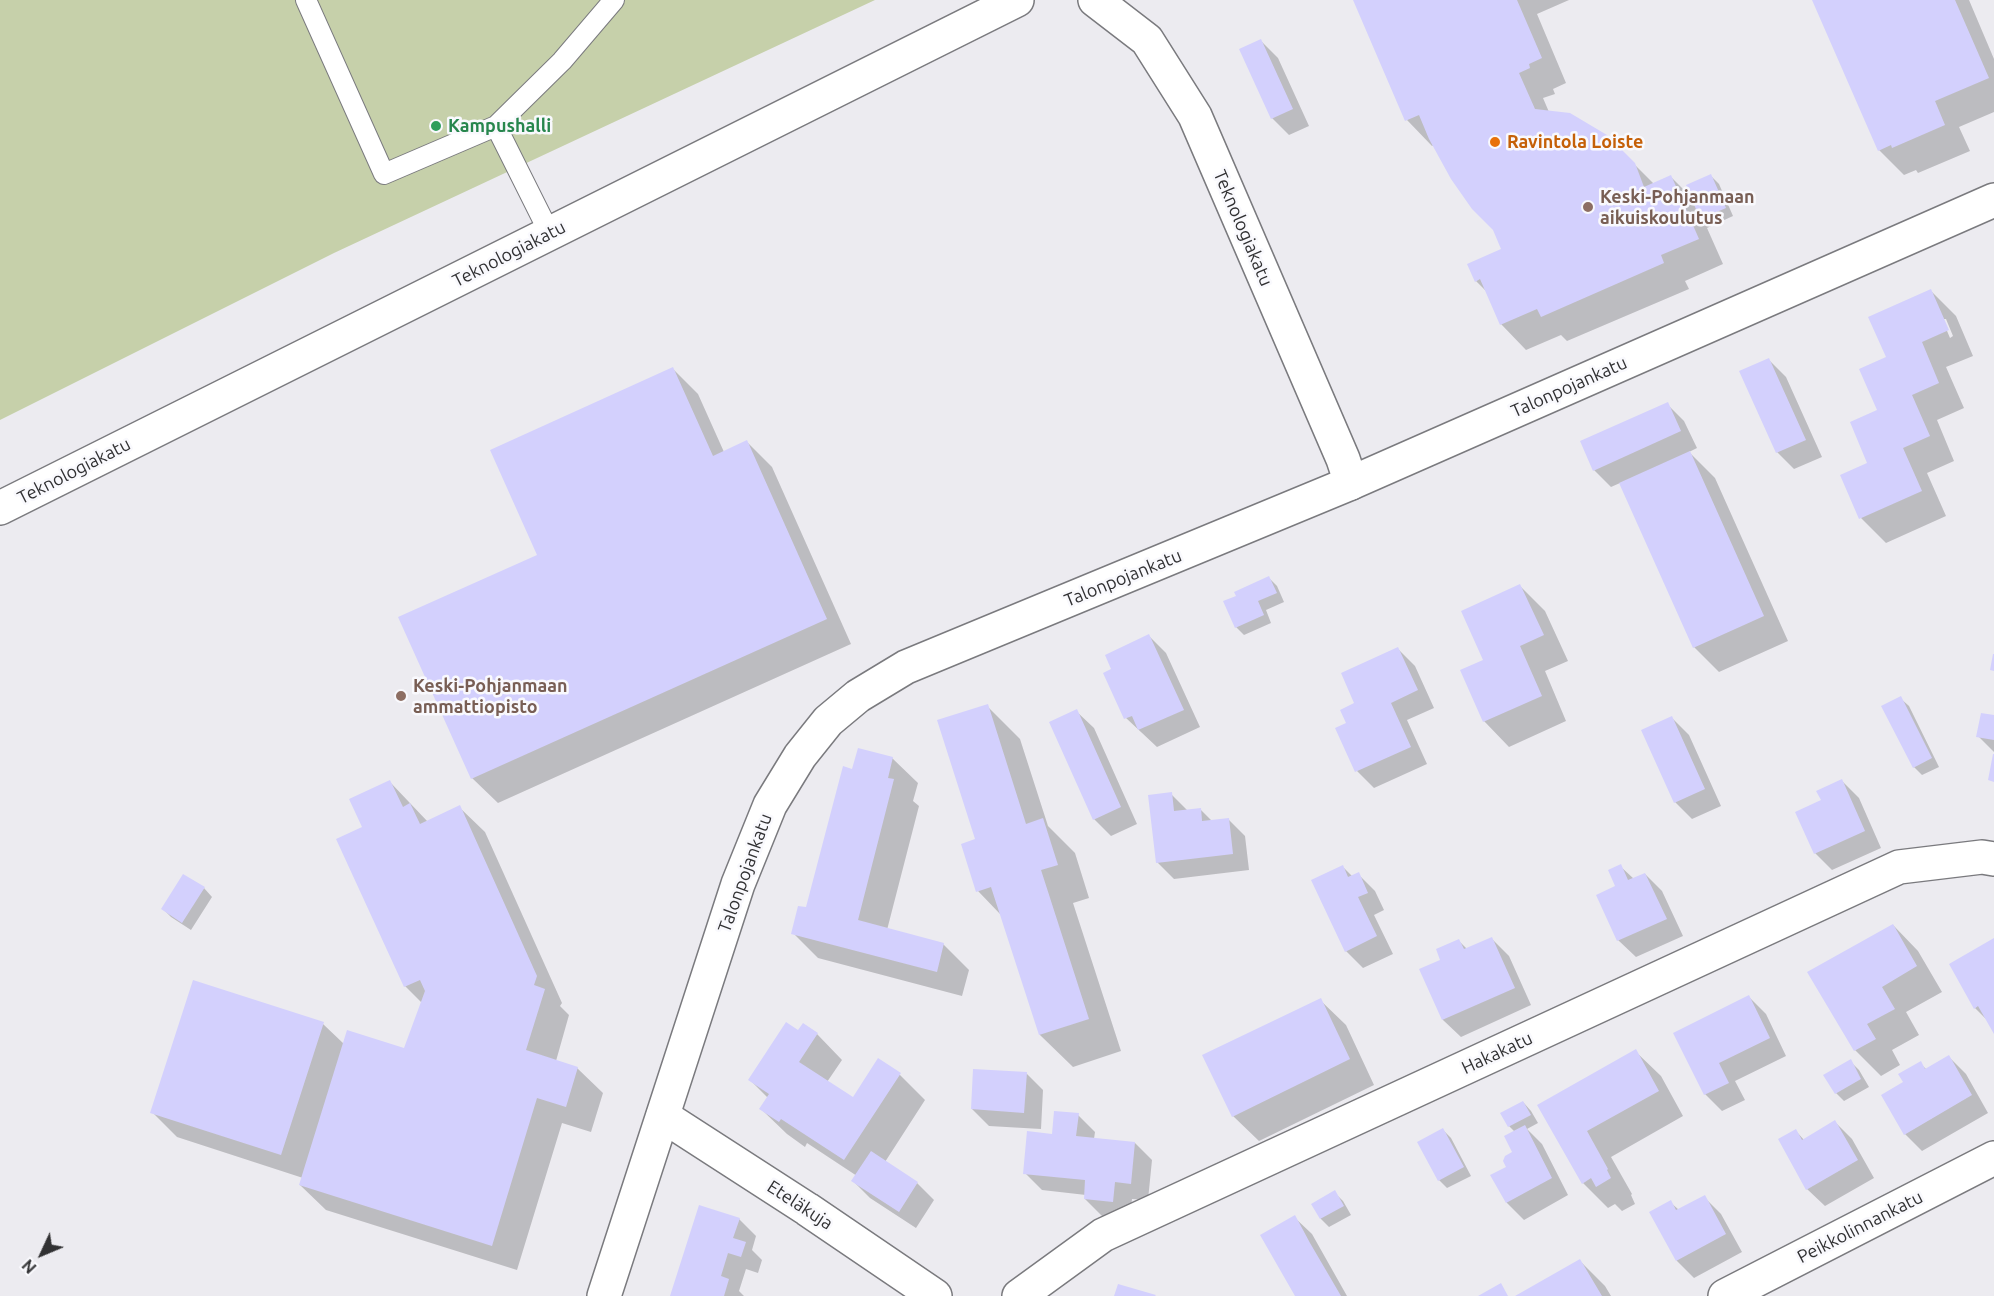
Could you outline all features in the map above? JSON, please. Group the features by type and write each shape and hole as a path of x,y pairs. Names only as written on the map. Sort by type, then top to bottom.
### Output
{"street":[{"name":"Teknologiakatu","path":"0,508 1017,0"},
{"name":"Teknologiakatu","path":"1095,0 1147,40 1195,116 1351,483"},
{"name":"Talonpojankatu","path":"604,1296 738,884 770,805 800,756 828,722 858,696 906,668 1351,483 1994,200"},
{"name":"Hakakatu","path":"1019,1296 1103,1235 1899,867 1982,857 1994,859"},
{"name":"Eteläkuja","path":"663,1116 936,1296"},
{"name":"Peikkolinnankatu","path":"1725,1296 1994,1158"}],"lane":[{"path":"306,0 384,174 496,126 562,61 614,0"},
{"path":"496,126 550,234"}],"green space":[{"path":"0,0 875,0 334,253 0,420"}],"building":[{"path":"1353,0 1517,0 1542,58 1529,64 1530,68 1519,73 1535,109 1570,113 1607,135 1635,163 1644,187 1671,175 1699,239 1661,255 1664,263 1541,317 1537,309 1500,325 1480,279 1475,282 1467,264 1501,249 1493,230 1472,209 1451,179 1419,115 1405,121"},
{"path":"1812,0 1955,0 1989,78 1935,101 1945,125 1892,148 1891,145 1878,151"},
{"path":"1261,39 1293,109 1271,119 1239,49"},
{"path":"1711,174 1726,208 1700,219 1686,185"},
{"path":"1931,289 1949,330 1922,342 1939,383 1912,395 1930,436 1903,448 1922,491 1859,519 1840,475 1867,463 1850,422 1877,410 1859,369 1886,357 1868,317"},
{"path":"1769,358 1806,440 1776,453 1739,371"},
{"path":"673,367 713,456 747,440 827,619 471,779 398,617 537,555 490,450"},
{"path":"1668,402 1681,431 1593,471 1580,441"},
{"path":"1690,451 1764,616 1693,648 1619,483"},
{"path":"1269,576 1277,593 1258,601 1264,615 1235,628 1223,601 1236,596 1234,592"},
{"path":"1520,584 1544,635 1520,646 1542,696 1483,722 1460,670 1483,660 1461,611"},
{"path":"1149,634 1184,710 1138,730 1132,716 1124,719 1103,673 1111,669 1105,655"},
{"path":"1398,647 1418,690 1391,703 1411,747 1355,772 1335,728 1346,723 1340,710 1354,703 1341,673"},
{"path":"1994,654 1994,671 1990,670"},
{"path":"1901,696 1932,758 1913,768 1881,706"},
{"path":"988,704 1026,824 1043,818 1058,865 1041,870 1089,1019 1039,1035 991,887 976,892 961,844 975,839 937,720"},
{"path":"1077,709 1121,807 1093,820 1049,722"},
{"path":"1981,713 1994,715 1994,740 1976,737"},
{"path":"1672,716 1705,789 1674,803 1641,730"},
{"path":"858,748 893,757 888,778 894,779 858,920 944,943 937,972 791,934 798,906 806,907 843,766 852,769"},
{"path":"1994,754 1994,782 1988,780"},
{"path":"1842,779 1865,831 1814,854 1795,812 1821,800 1816,791"},
{"path":"390,780 403,807 410,803 420,824 460,805 537,976 534,985 545,989 526,1050 578,1067 566,1107 537,1098 492,1246 299,1185 347,1030 404,1048 425,991 420,980 404,987 336,839 362,827 349,799"},
{"path":"1172,792 1174,811 1201,808 1202,821 1229,818 1233,854 1156,863 1148,795"},
{"path":"1621,864 1628,880 1645,873 1667,919 1617,941 1596,895 1615,886 1608,870"},
{"path":"1343,865 1348,877 1359,872 1368,893 1358,897 1377,936 1345,952 1311,880"},
{"path":"183,874 205,887 182,923 161,909"},
{"path":"1893,924 1917,966 1882,987 1895,1009 1867,1024 1876,1039 1854,1051 1807,972"},
{"path":"1492,937 1515,988 1442,1020 1419,969 1440,960 1436,949 1459,939 1464,949"},
{"path":"1994,938 1994,1034 1978,1006 1974,1009 1949,964"},
{"path":"193,980 324,1022 281,1155 150,1113"},
{"path":"1749,995 1770,1038 1719,1063 1729,1083 1704,1095 1673,1033"},
{"path":"1321,998 1350,1059 1232,1117 1202,1055"},
{"path":"786,1022 798,1030 803,1023 818,1033 799,1062 853,1097 878,1058 901,1073 844,1160 781,1119 779,1122 759,1109 769,1094 748,1080"},
{"path":"1636,1049 1659,1091 1587,1131 1611,1178 1596,1187 1591,1178 1582,1184 1537,1105"},
{"path":"1949,1055 1972,1095 1904,1135 1881,1095 1903,1082 1898,1074 1921,1061 1925,1069"},
{"path":"1851,1059 1861,1079 1835,1094 1823,1075"},
{"path":"973,1069 1027,1072 1024,1113 971,1109"},
{"path":"1523,1101 1531,1115 1508,1127 1500,1113"},
{"path":"1054,1111 1079,1113 1076,1136 1135,1142 1131,1184 1115,1182 1113,1202 1084,1199 1085,1180 1023,1174 1027,1131 1052,1134"},
{"path":"1835,1120 1858,1160 1806,1190 1778,1139 1796,1129 1802,1140"},
{"path":"1525,1125 1552,1178 1506,1203 1490,1175 1506,1167 1503,1161 1505,1156 1512,1152 1504,1136"},
{"path":"1443,1128 1464,1167 1438,1181 1417,1142"},
{"path":"871,1151 918,1182 899,1212 851,1181"},
{"path":"1335,1190 1344,1206 1320,1219 1311,1204"},
{"path":"1705,1195 1726,1234 1676,1261 1649,1212 1671,1200 1676,1210"},
{"path":"699,1205 740,1218 733,1238 746,1242 741,1257 728,1253 721,1276 729,1279 724,1296 670,1296"},
{"path":"1295,1215 1341,1296 1295,1296 1260,1235"},
{"path":"1580,1259 1602,1296 1515,1296"},
{"path":"1501,1283 1508,1296 1478,1296"},
{"path":"1118,1284 1156,1295 1114,1296"}],"place":[{"name":"Kampushalli","path":"436,126"},
{"name":"Ravintola Loiste","path":"1495,142"},
{"name":"Keski-Pohjanmaan aikuiskoulutus","path":"1588,207"},
{"name":"Keski-Pohjanmaan ammattiopisto","path":"401,696"}]}
